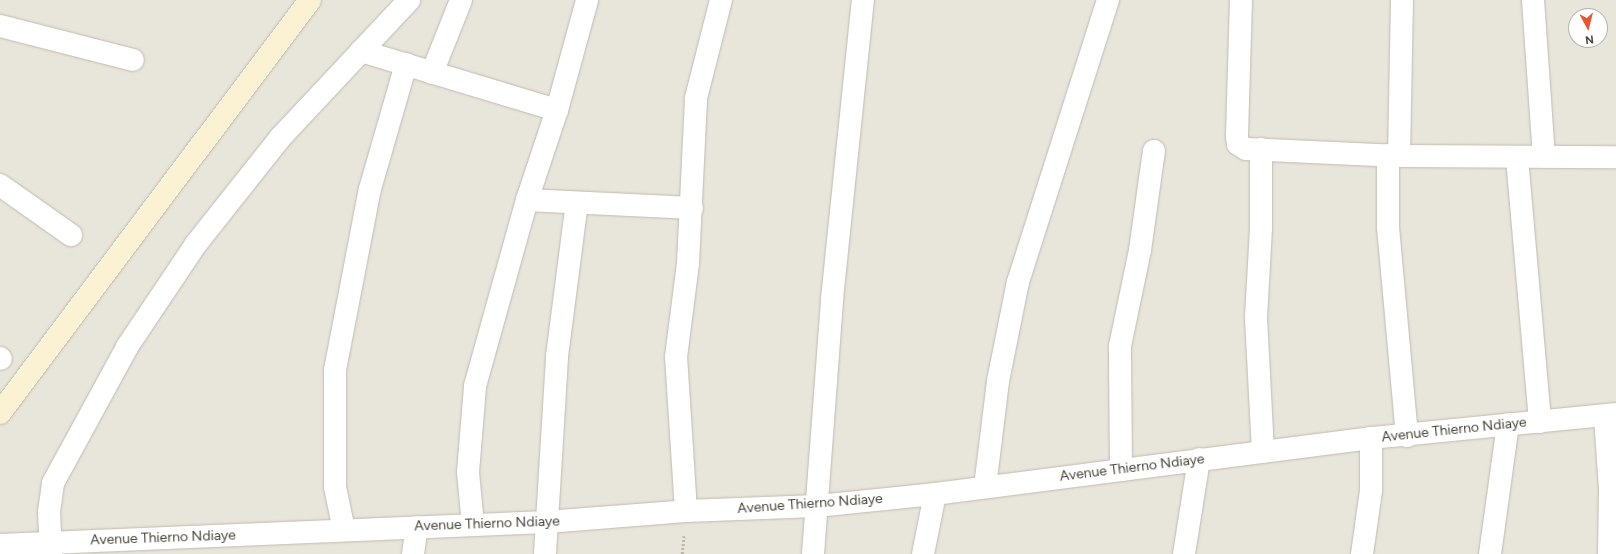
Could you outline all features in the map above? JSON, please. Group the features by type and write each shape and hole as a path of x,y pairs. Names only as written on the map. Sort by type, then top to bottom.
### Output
{"street":[{"path":"0,413 310,0"},
{"path":"51,548 49,512 54,483 127,348 196,244 280,138 409,0"},
{"path":"432,73 461,0"},
{"path":"473,525 468,472 476,386 526,200 557,110 587,0"},
{"path":"686,511 676,357 686,285 692,208 696,98 721,0"},
{"path":"813,554 833,291 862,0"},
{"path":"985,488 998,382 1018,282 1060,156 1108,0"},
{"path":"1241,0 1237,137 1238,144 1246,149 1517,158 1616,156"},
{"path":"1402,0 1388,227 1407,436"},
{"path":"1533,0 1544,157"},
{"path":"0,26 133,60"},
{"path":"361,51 557,110"},
{"path":"344,530 335,487 336,370 370,189 406,64"},
{"path":"1261,149 1261,228 1256,318 1263,452"},
{"path":"1121,470 1120,346 1140,250 1154,151"},
{"path":"1517,158 1540,422"},
{"path":"0,185 71,235"},
{"path":"526,200 692,208"},
{"path":"545,554 557,356 577,203"},
{"path":"1609,554 1611,415"},
{"name":"Avenue Thierno Ndiaye","path":"0,545 51,548 344,530 547,522 686,511 817,506 985,488 1371,438 1407,436 1508,424 1611,415"},
{"path":"1490,554 1508,424"},
{"path":"1362,554 1371,491 1371,438"},
{"path":"1184,554 1199,460"},
{"path":"923,554 935,494"},
{"path":"413,554 416,527"}],"shaded area":[{"path":"0,0 1616,0 1616,554 0,554"}]}
